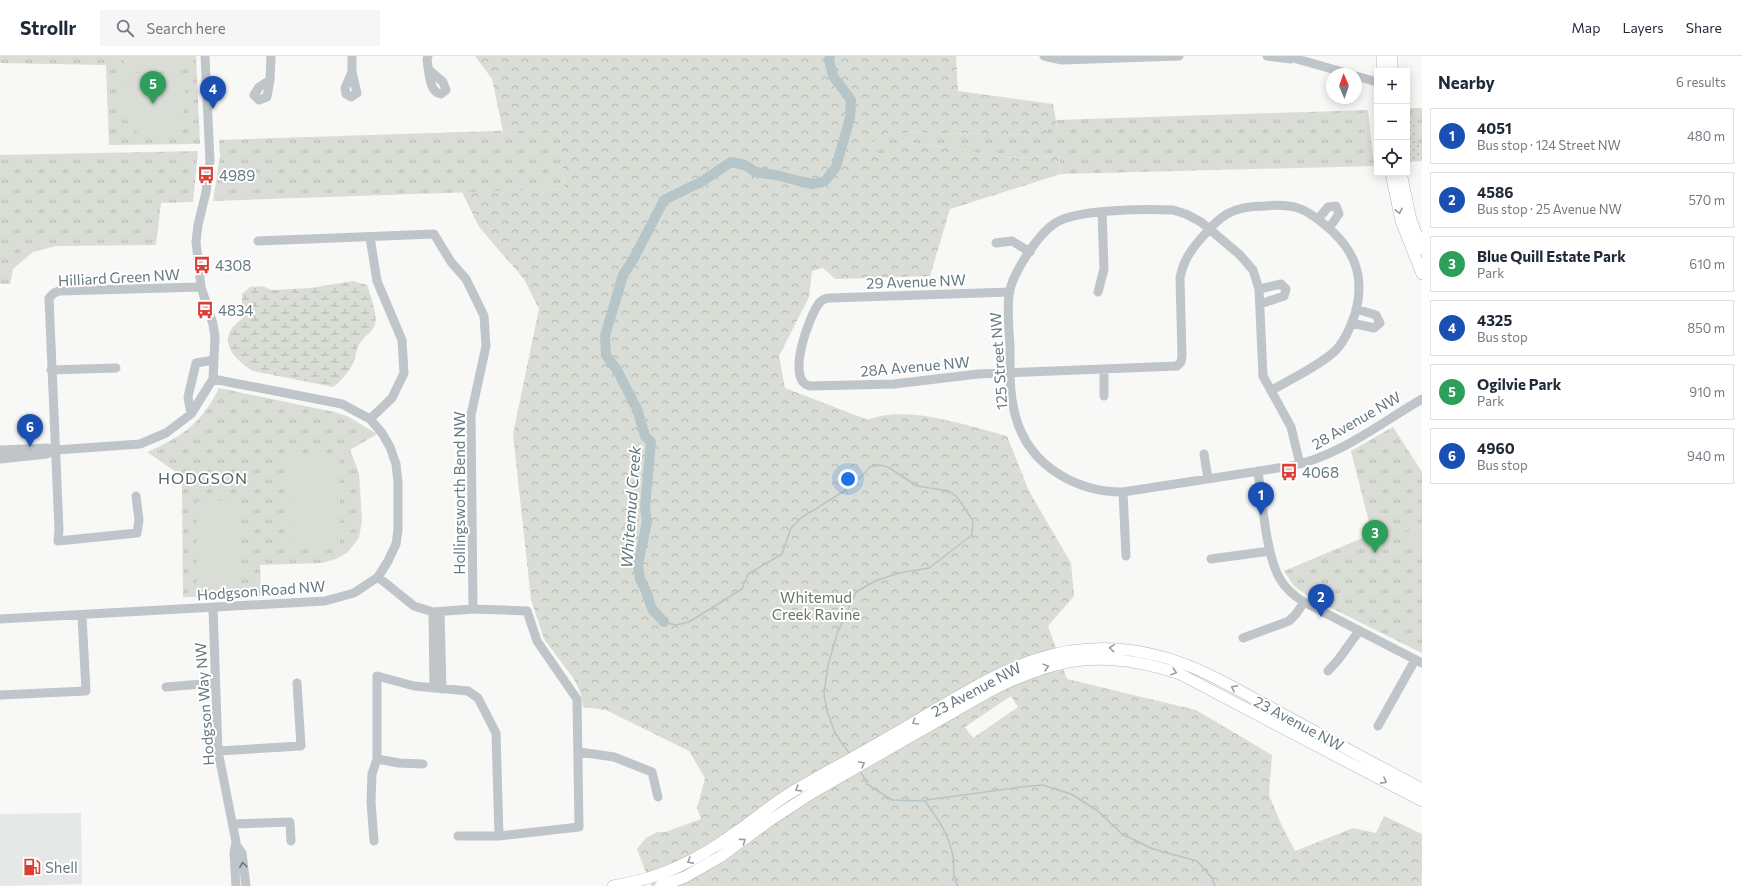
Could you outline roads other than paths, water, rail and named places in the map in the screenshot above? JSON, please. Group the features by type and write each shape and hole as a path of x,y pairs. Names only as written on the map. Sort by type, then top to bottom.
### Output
{"main road":[{"path":"1382,56 1382,68"},
{"path":"1392,56 1392,68"},
{"path":"1392,176 1401,221 1422,274"},
{"path":"1402,176 1411,220 1422,249"},
{"name":"23 Avenue NW","path":"885,745 984,681 1009,669 1035,658 1063,652 1105,648 1161,656 1207,673 1422,789"},
{"name":"23 Avenue NW","path":"613,886 650,878 690,862 715,847 784,797 834,774 885,745 990,691 1031,672 1067,661 1105,658 1122,660 1157,666 1191,679 1422,801"},
{"name":"23 Avenue NW","path":"660,886 685,877 720,857 834,774"}],"street":[{"path":"0,450 47,448 56,450 140,444 166,433 191,414 212,379 215,337 201,287 197,261 197,234 210,162 206,56"},
{"path":"270,56 270,80"},
{"path":"352,56 352,72"},
{"path":"428,56 429,70"},
{"path":"1044,56 1062,60 1178,56"},
{"path":"1267,56 1298,59"},
{"path":"1286,56 1329,68"},
{"path":"1362,78 1374,81"},
{"path":"1210,228 1228,213 1249,206 1290,206 1303,210 1329,228 1344,242 1354,261 1359,288 1356,309 1352,323 1345,338 1333,352 1270,390"},
{"path":"1318,219 1328,207 1336,206 1339,214 1329,228"},
{"name":"125 Street NW","path":"1080,485 1061,476 1046,464 1033,451 1024,437 1014,409 1010,373 1010,292 1014,280 1043,233 1057,222 1075,215 1102,212 1173,210 1194,217 1210,228 1249,265 1255,276 1259,289 1262,371 1270,390 1294,432 1300,464"},
{"path":"1098,292 1104,269 1102,212"},
{"name":"28A Avenue NW","path":"802,383 810,386 894,384 971,375 1169,368 1180,364 1182,356 1181,273 1190,251 1210,228"},
{"name":"Hollingsworth Bend NW","path":"258,242 434,234 447,257 466,279 484,316 486,346 471,415 473,609"},
{"path":"370,237 377,281 402,340 404,373 392,398 370,419"},
{"path":"996,243 1012,240 1030,252"},
{"path":"1259,289 1281,284 1286,289 1284,296 1260,304"},
{"name":"Hilliard Green NW","path":"136,496 140,520 137,533 58,541 60,530 48,302 54,293 59,291 201,287"},
{"name":"29 Avenue NW","path":"802,383 800,376 800,349 818,306 823,300 831,298 1010,292"},
{"path":"1352,323 1374,328 1380,323 1376,315 1356,309"},
{"path":"191,414 188,397 196,362 214,360"},
{"path":"51,370 116,368"},
{"path":"1104,370 1104,396"},
{"name":"Hodgson Road NW","path":"0,619 82,616 325,601 354,593 378,577 396,544 398,520 398,482 396,464 390,447 382,433 370,419 342,404 212,379"},
{"name":"28 Avenue NW","path":"1080,485 1101,491 1123,492 1300,464 1319,459 1336,451 1422,399"},
{"path":"0,458 48,454 56,450"},
{"path":"1204,454 1208,478"},
{"path":"1258,471 1270,551 1280,578 1289,591 1304,602 1419,661 1378,726"},
{"path":"1123,492 1126,556"},
{"path":"1211,559 1270,551"},
{"path":"378,577 414,606 437,612 473,609 527,611 537,641 577,699 579,827 499,836 458,836"},
{"path":"1243,638 1289,621 1304,602"},
{"name":"Hodgson Way NW","path":"213,608 214,683 218,751 234,824 237,846 242,854 246,886"},
{"path":"437,612 438,688"},
{"path":"0,694 86,691 82,616"},
{"path":"1328,671 1359,631"},
{"path":"374,841 371,802 372,774 377,759 377,676 414,686 468,691 478,698 496,732 499,836"},
{"path":"166,687 214,683"},
{"path":"218,751 301,746 297,683"},
{"path":"579,752 614,757 652,772 658,797"},
{"path":"377,759 399,763 423,764"},
{"path":"234,824 290,822 291,841"},
{"name":"Hodgson Way NW","path":"236,886 234,853 237,846"}],"waterway":[{"name":"Whitemud Creek","path":"664,622 652,609 640,579 638,564 647,522 645,507 651,442 645,436 637,409 617,370 606,355 605,336 623,275 634,258 664,200 701,182 731,162 745,165 754,171 761,173 813,184 825,181 836,167 850,118 851,100 833,76 829,60 830,56"},
{"name":"Whitemud Creek","path":"664,622 676,625 689,622 742,589 748,574 782,554 791,528 801,518 852,486 870,467 879,465 888,467 917,486 949,491 958,498 973,521 972,535 929,568 899,573 875,581 856,592 837,634 828,665 824,694 827,711 835,733 849,753"},
{"name":"Whitemud Creek","path":"860,770 867,784 892,800 925,801 942,827 948,840 954,860 954,875 958,886"},
{"path":"926,800 1043,785 1071,794 1098,811 1122,834 1153,849 1197,861 1212,878 1215,886"}],"place":[{"name":"Ogilvie Park","path":"153,104"},
{"name":"4325","path":"213,109"},
{"name":"4989","path":"206,175"},
{"name":"4308","path":"202,265"},
{"name":"4834","path":"205,310"},
{"name":"4960","path":"30,447"},
{"name":"4068","path":"1289,472"},
{"name":"4051","path":"1261,515"},
{"name":"Blue Quill Estate Park","path":"1375,553"},
{"name":"4586","path":"1321,617"},
{"name":"Shell","path":"32,867"}],"district":[{"name":"HODGSON","path":"203,477"}],"park label":[{"name":"Whitemud Creek Ravine","path":"816,606"}]}
